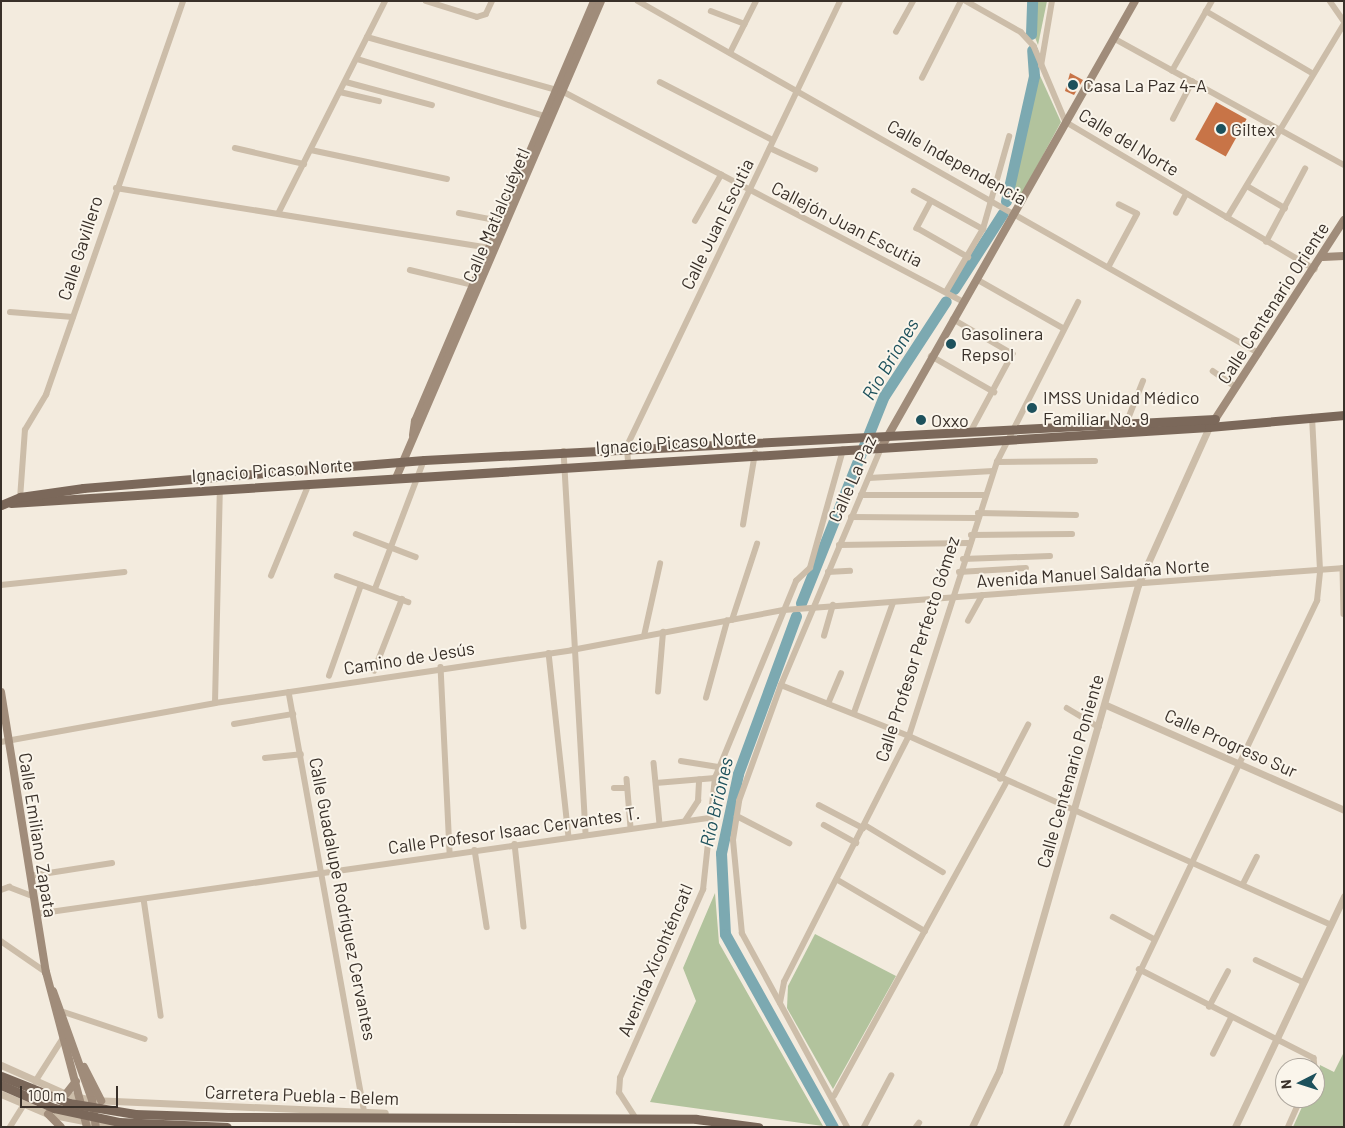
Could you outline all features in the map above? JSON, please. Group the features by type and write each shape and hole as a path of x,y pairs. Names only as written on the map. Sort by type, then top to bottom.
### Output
{"main road":[{"name":"Calle Matlalcuéyetl","path":"396,478 413,437 423,425 498,250 594,1"},
{"name":"Calle Matlalcuéyetl","path":"413,437 415,421 500,220 545,116 560,91 601,1"},
{"name":"Calle La Paz","path":"881,448 931,356 1018,214 1066,122 1115,40 1135,1"},
{"name":"Calle Centenario Oriente","path":"1209,428 1323,258 1344,220"},
{"path":"1323,258 1344,256"},
{"name":"Ignacio Picaso Norte","path":"20,501 220,490 755,453 869,449 1006,439 1209,428 1344,415"},
{"name":"Ignacio Picaso Norte","path":"6,504 83,488 424,460 627,446 887,437 1215,419"},
{"name":"Calle Emiliano Zapata","path":"1,692 5,742 46,972 87,1125"},
{"name":"Calle Emiliano Zapata","path":"49,983 64,1012 92,1100 96,1125"},
{"path":"78,1056 102,1101"},
{"name":"Carretera Puebla - Belem","path":"1,1076 69,1103 134,1114 459,1121 636,1119 758,1127"},
{"path":"66,1094 76,1079"},
{"name":"Carretera Puebla - Belem","path":"1,1085 89,1117 227,1127"},
{"path":"48,1114 61,1127"}],"street":[{"name":"Calle Gavillero","path":"20,501 25,430 46,395 116,188 183,1"},
{"path":"278,214 346,82 385,1"},
{"path":"426,1 477,17 486,14 492,1"},
{"name":"Calle Independencia","path":"638,1 994,200 1259,353"},
{"name":"Calle Juan Escutia","path":"628,462 627,446 840,1"},
{"path":"896,32 913,1"},
{"path":"922,78 961,1"},
{"name":"Calle del Norte","path":"966,1 1021,32 1034,46 1041,68 1066,122 1266,242 1315,269"},
{"path":"1041,68 1052,1"},
{"path":"1172,70 1212,1"},
{"path":"1227,218 1278,129 1344,22 1330,1"},
{"path":"730,53 754,2"},
{"path":"711,11 745,24"},
{"path":"1206,11 1312,73"},
{"name":"Callejón Juan Escutia","path":"367,37 560,91 964,302"},
{"path":"1115,40 1344,165"},
{"path":"356,59 545,116"},
{"path":"346,82 432,106"},
{"path":"660,82 773,140"},
{"path":"1173,119 1192,82"},
{"path":"340,92 379,101"},
{"path":"946,292 983,229 994,200 1009,137"},
{"path":"235,148 304,164"},
{"path":"770,148 814,169"},
{"path":"311,150 447,179"},
{"path":"1266,242 1305,170"},
{"path":"695,221 721,175"},
{"path":"1247,186 1285,208"},
{"path":"116,188 489,247 498,250"},
{"path":"914,191 983,229"},
{"path":"1176,213 1186,194"},
{"path":"931,202 917,228 968,257"},
{"path":"1109,266 1138,214 1118,205"},
{"path":"459,213 500,220"},
{"path":"410,270 473,285"},
{"path":"978,280 1064,328"},
{"name":"Calle Profesor Perfecto Gómez","path":"780,1003 784,982 838,880 909,736 968,543 993,471 1006,439 1078,302"},
{"path":"10,312 73,317"},
{"path":"954,319 1013,354 971,432"},
{"path":"931,356 994,392"},
{"path":"1213,371 1236,387"},
{"path":"1126,424 1143,381"},
{"path":"1066,1127 1139,969 1191,861 1242,762 1317,601 1320,570 1312,417"},
{"name":"Calle Centenario Poniente","path":"972,1127 999,1071 1106,705 1138,585 1209,428"},
{"name":"Calle La Paz","path":"847,1127 834,1096 742,934 737,914 733,840 737,816 781,685 881,448"},
{"name":"Avenida Xicohténcatl","path":"636,1119 619,1093 620,1078 703,890 709,818 715,778 796,581 810,568 848,450"},
{"path":"564,451 572,650 586,833"},
{"path":"743,525 755,453"},
{"path":"375,589 424,460"},
{"path":"997,462 1095,461"},
{"path":"868,478 993,471"},
{"path":"271,576 309,484"},
{"path":"215,703 220,490"},
{"path":"861,494 984,495"},
{"path":"851,517 1076,514"},
{"path":"356,534 416,557"},
{"path":"971,535 1072,534"},
{"path":"839,545 968,543"},
{"path":"706,698 756,544"},
{"path":"963,559 1050,556"},
{"path":"644,636 660,564"},
{"path":"959,572 1026,568"},
{"path":"1343,568 1342,605 1344,614"},
{"name":"Avenida Manuel Saldaña Norte","path":"814,606 893,603 1343,568"},
{"path":"828,572 850,571"},
{"path":"1,585 124,572"},
{"path":"337,576 408,602"},
{"path":"329,676 361,585"},
{"path":"968,621 982,596"},
{"path":"374,671 402,600"},
{"path":"854,713 893,603"},
{"path":"824,636 833,605"},
{"name":"Camino de Jesús","path":"5,742 215,703 572,650 814,606"},
{"path":"658,692 663,632"},
{"path":"550,653 569,836"},
{"path":"441,668 450,854"},
{"path":"828,704 840,674"},
{"path":"781,685 909,736 1006,783 1191,861 1331,925"},
{"name":"Calle Guadalupe Rodríguez Cervantes","path":"288,692 323,873 365,1113"},
{"name":"Calle Progreso Sur","path":"1106,705 1242,762 1344,810"},
{"path":"1067,708 1099,727"},
{"path":"234,724 293,714"},
{"path":"1000,780 1028,725"},
{"path":"265,758 300,754"},
{"path":"681,761 720,767"},
{"path":"654,763 660,824"},
{"path":"656,783 715,778"},
{"path":"627,779 631,828"},
{"path":"685,821 698,801 699,780"},
{"path":"834,1096 1006,783"},
{"path":"614,788 627,788"},
{"path":"820,805 864,826 943,872"},
{"path":"737,816 789,843"},
{"name":"Calle Profesor Isaac Cervantes T.","path":"36,914 586,833 709,818"},
{"path":"824,825 856,843"},
{"path":"514,844 524,927"},
{"path":"475,850 488,927"},
{"path":"1243,884 1257,857"},
{"path":"30,876 112,863"},
{"path":"838,880 925,931"},
{"path":"3,888 33,896"},
{"path":"1235,1127 1344,896"},
{"path":"144,899 161,1016"},
{"path":"1113,917 1154,939"},
{"path":"1,941 46,972"},
{"path":"1256,960 1303,982"},
{"path":"1139,969 1208,1007 1275,1041 1314,1058"},
{"path":"1208,1007 1228,972"},
{"path":"64,1012 145,1040"},
{"path":"1213,1054 1231,1018"},
{"path":"35,1082 63,1038"},
{"name":"Carretera Puebla - Belem","path":"1,1065 35,1082 81,1099 520,1119"},
{"path":"864,1127 891,1076"},
{"path":"1,1094 48,1114 87,1125 114,1127"},
{"path":"10,1127 24,1105"},
{"path":"1288,1127 1297,1108"}],"green space":[{"path":"1036,1 1047,1 1038,45 1034,35"},
{"path":"1037,69 1061,122 1017,203 1006,198"},
{"path":"715,893 719,943 823,1126 650,1102 696,1001 683,968"},
{"path":"815,934 896,976 833,1089 787,1008 788,986"},
{"path":"1344,1052 1344,1127 1293,1127 1302,1108 1325,1108 1325,1068 1334,1072"}],"building":[{"name":"Casa La Paz 4-A","path":"1070,73 1083,80 1074,95 1065,91"},
{"name":"Giltex","path":"1216,102 1247,119 1226,157 1195,140"}],"waterway":[{"name":"Rio Briones","path":"1031,34 1032,1"},
{"name":"Rio Briones","path":"1006,201 1034,76 1032,50"},
{"name":"Rio Briones","path":"954,289 1003,213"},
{"name":"Rio Briones","path":"801,603 884,396 946,301"},
{"name":"Rio Briones","path":"796,616 738,774 721,853 725,934 833,1127"}],"place":[{"name":"Casa La Paz 4-A","path":"1073,85"},
{"name":"Giltex","path":"1221,129"},
{"name":"Gasolinera Repsol","path":"951,344"},
{"name":"IMSS Unidad Médico Familiar No. 9","path":"1032,408"},
{"name":"Oxxo","path":"921,420"}]}
